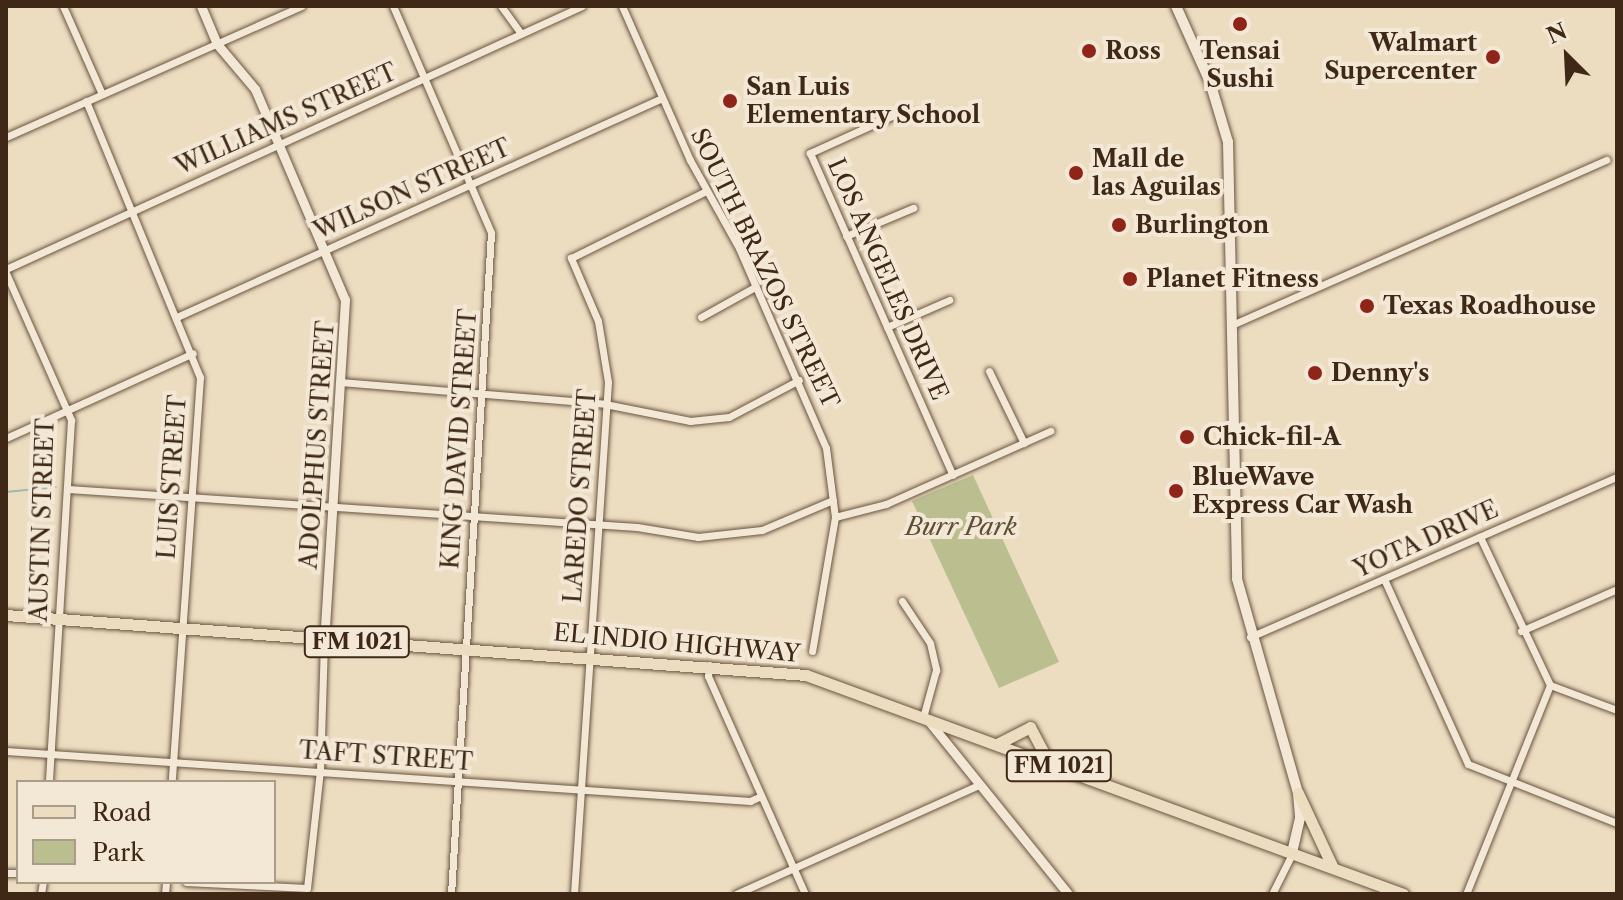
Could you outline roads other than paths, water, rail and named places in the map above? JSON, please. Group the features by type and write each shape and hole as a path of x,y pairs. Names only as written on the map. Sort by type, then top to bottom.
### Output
{"main road":[{"path":"1176,6 1210,82 1228,142 1234,324 1235,556 1250,637 1298,793 1332,866"},
{"name":"EL INDIO HIGHWAY","path":"6,615 58,622 709,665 806,675 924,714 1403,894"},
{"path":"998,743 1030,727 1050,762"},
{"path":"1292,854 1300,818 1298,793"}],"street":[{"path":"63,6 102,94"},
{"name":"ADOLPHUS STREET","path":"201,6 217,44 255,89 345,300 324,640 320,770 307,888 226,884"},
{"path":"6,137 301,6"},
{"name":"KING DAVID STREET","path":"393,6 472,185 492,250 451,894"},
{"path":"501,6 521,34"},
{"name":"WILLIAMS STREET","path":"6,271 582,6"},
{"name":"SOUTH BRAZOS STREET","path":"622,6 706,191 799,380 826,448 835,517 812,651"},
{"name":"WILSON STREET","path":"179,316 662,98"},
{"name":"LUIS STREET","path":"86,101 179,316 200,377 172,780"},
{"name":"LOS ANGELES DRIVE","path":"907,109 810,153 953,475"},
{"path":"1234,324 1606,160"},
{"name":"LAREDO STREET","path":"574,894 607,353 571,258 706,191"},
{"path":"846,236 913,208"},
{"name":"AUSTIN STREET","path":"6,271 67,411 68,489 49,780"},
{"path":"701,317 755,287"},
{"path":"887,327 949,300"},
{"path":"6,438 193,353"},
{"path":"989,371 1024,443"},
{"path":"340,382 605,404 690,421 729,417 799,380"},
{"path":"835,517 886,504 1050,431"},
{"name":"YOTA DRIVE","path":"1250,637 1617,477"},
{"path":"68,489 597,524 718,537 762,530 833,500"},
{"path":"1480,537 1521,631 1550,685 1617,710"},
{"path":"1384,579 1462,757 1511,782 1617,823"},
{"path":"1521,631 1617,589"},
{"path":"902,601 930,643 936,670 924,714 1068,894"},
{"path":"709,665 708,676 805,894"},
{"path":"1466,894 1550,685"},
{"path":"1606,706 1617,701"},
{"name":"TAFT STREET","path":"6,751 750,801 761,796"},
{"path":"736,894 979,785"},
{"path":"1272,894 1292,854"}],"waterway":[{"path":"6,492 56,487"}],"place":[{"name":"Tensai Sushi","path":"1240,24"},
{"name":"Ross","path":"1089,51"},
{"name":"Walmart Supercenter","path":"1493,57"},
{"name":"San Luis Elementary School","path":"730,101"},
{"name":"Mall de las Aguilas","path":"1076,173"},
{"name":"Burlington","path":"1119,225"},
{"name":"Planet Fitness","path":"1130,279"},
{"name":"Texas Roadhouse","path":"1367,306"},
{"name":"Denny's","path":"1315,373"},
{"name":"Chick-fil-A","path":"1187,437"},
{"name":"BlueWave Express Car Wash","path":"1176,491"}],"park label":[{"name":"Burr Park","path":"961,527"}]}
